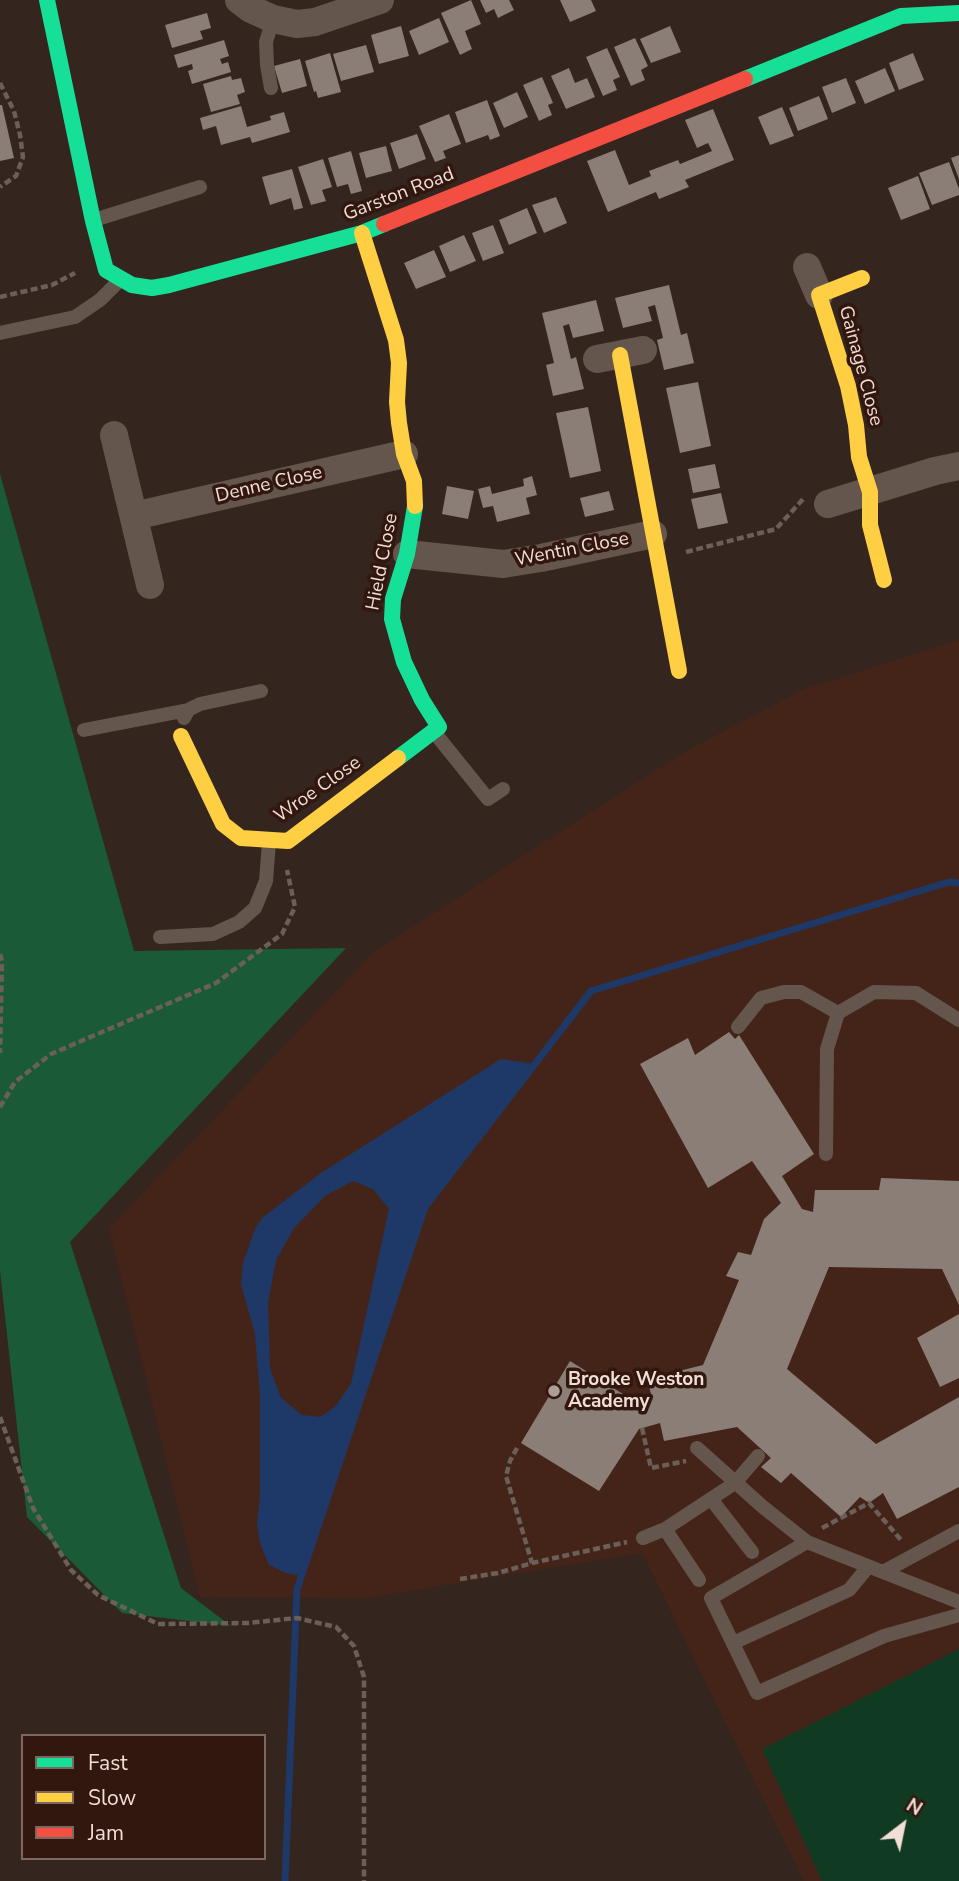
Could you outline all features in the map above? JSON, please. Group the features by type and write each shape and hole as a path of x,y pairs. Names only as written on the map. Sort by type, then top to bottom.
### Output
{"street":[{"path":"47,0 102,259 106,270 121,279"},
{"path":"239,0 273,19 297,24 315,22 380,0"},
{"name":"Garston Road","path":"121,279 132,285 152,288 169,285 362,233 901,16 959,13"},
{"name":"Hield Close","path":"362,233 396,340 399,363 399,423 404,454 414,481 416,502 407,554 393,599 392,619 404,663 436,729"},
{"path":"807,267 819,295"},
{"name":"Gainage Close","path":"862,278 819,295 848,386 859,457 870,492 870,525 884,580"},
{"path":"620,354 679,671"},
{"path":"114,435 150,585"},
{"name":"Denne Close","path":"134,516 404,454"},
{"path":"828,504 934,471 959,466"},
{"name":"Wentin Close","path":"407,554 503,564 655,547"},
{"name":"Wroe Close","path":"181,736 223,824 241,838 288,841 436,729"}],"lane":[{"path":"271,88 266,42 273,19"},
{"path":"93,221 200,187"},
{"path":"0,333 75,317 100,300 121,279"},
{"path":"84,730 188,710 200,704 261,691"},
{"path":"181,736 188,710"},
{"path":"436,729 488,799 503,789"},
{"path":"160,937 213,934 239,922 255,908 266,881 269,841"},
{"path":"738,1027 761,998 784,992 801,992 838,1013"},
{"path":"826,1154 827,1049 838,1013 874,992 916,993 959,1020"},
{"path":"702,1452 763,1507 805,1540 959,1602"},
{"path":"643,1538 665,1529 736,1483 758,1456"},
{"path":"710,1499 752,1552"},
{"path":"665,1529 699,1580"},
{"path":"883,1572 959,1531"},
{"path":"805,1540 711,1598 758,1693 884,1636 959,1615"},
{"path":"733,1643 849,1591 868,1567"}],"path":[{"path":"0,83 14,111 23,157 16,176 0,187"},
{"path":"0,297 52,285 102,259"},
{"path":"655,547 776,529 807,495 818,491 828,504"},
{"path":"0,1107 15,1082 51,1054 216,983 282,934 295,907 285,863 288,841"},
{"path":"0,954 0,1053"},
{"path":"0,1417 33,1508 71,1570 98,1595 158,1624 247,1623 296,1618 336,1627 354,1646 364,1677 365,1881"},
{"path":"642,1428 651,1468 702,1452"},
{"path":"517,1448 506,1476 533,1563"},
{"path":"805,1540 869,1503 914,1556"},
{"path":"460,1579 498,1573 643,1538"}],"shaded area":[{"name":"Brooke Weston Academy","path":"959,640 959,1881 804,1881 642,1553 366,1598 200,1597 109,1228 375,951 686,751 804,689"}],"green space":[{"path":"0,474 134,951 346,948 70,1242 181,1588 231,1626 122,1613 27,1517 0,1271"},
{"path":"959,1649 959,1881 822,1881 762,1749"}],"water":[{"path":"501,1059 535,1064 425,1207 302,1576 286,1573 269,1565 260,1543 257,1523 260,1498 260,1394 255,1334 241,1284 243,1263 255,1229 262,1218 321,1173","holes":["353,1181 373,1189 389,1209 351,1384 335,1407 320,1417 302,1415 281,1398 270,1368 268,1303 276,1260 294,1228 326,1195"]}],"building":[{"path":"471,0 481,24 465,31 472,49 460,55 441,13"},
{"path":"480,0 509,0 514,10 498,18 494,9 486,13"},
{"path":"560,0 591,0 596,11 570,22"},
{"path":"207,13 211,28 200,31 203,39 172,48 165,25"},
{"path":"439,18 449,42 419,55 409,31"},
{"path":"401,26 409,56 379,64 371,35"},
{"path":"670,26 681,52 651,63 640,39"},
{"path":"635,38 648,66 641,70 645,80 631,86 614,47"},
{"path":"224,40 229,56 220,59 222,64 228,62 231,72 192,84 188,71 193,69 192,64 178,68 174,55"},
{"path":"366,45 374,72 341,81 333,54"},
{"path":"607,48 620,77 613,80 617,90 603,96 586,57"},
{"path":"330,53 341,92 318,98 305,61"},
{"path":"913,53 924,80 899,90 889,63"},
{"path":"300,59 307,86 282,93 274,66"},
{"path":"569,68 575,83 587,78 595,97 566,109 551,76"},
{"path":"885,68 895,91 865,104 855,81"},
{"path":"231,76 232,80 241,78 245,92 237,95 240,104 211,112 203,84"},
{"path":"542,77 553,103 548,105 552,115 539,121 523,85"},
{"path":"846,78 856,103 832,113 822,87"},
{"path":"517,92 528,117 504,128 493,103"},
{"path":"819,96 828,119 798,131 789,108"},
{"path":"487,100 500,136 490,140 488,135 466,143 455,112"},
{"path":"0,105 14,158 0,161"},
{"path":"241,106 247,127 271,120 270,116 284,112 290,132 252,143 250,137 221,145 216,126 203,130 200,118"},
{"path":"782,107 794,136 770,145 758,117"},
{"path":"713,109 734,160 685,180 689,187 659,199 656,192 608,212 587,161 615,150 629,185 651,176 649,171 678,160 680,164 712,151 708,143 697,148 685,120"},
{"path":"449,114 461,144 443,151 446,158 435,162 419,126"},
{"path":"417,134 426,159 399,169 390,143"},
{"path":"386,146 392,171 366,178 359,153"},
{"path":"351,151 362,191 351,194 348,184 337,187 328,158"},
{"path":"959,155 959,179 951,158"},
{"path":"323,159 332,187 322,190 326,201 311,205 298,167"},
{"path":"949,162 959,195 932,205 919,173"},
{"path":"292,169 303,208 294,210 291,198 270,205 262,177"},
{"path":"918,176 930,209 901,220 888,188"},
{"path":"556,197 567,223 544,233 532,205"},
{"path":"527,208 537,233 509,245 499,220"},
{"path":"493,225 504,253 483,261 472,233"},
{"path":"464,235 476,261 450,272 439,246"},
{"path":"434,250 446,277 416,289 404,263"},
{"path":"669,285 681,335 687,333 694,363 664,370 657,340 663,338 655,305 648,307 652,321 623,328 615,298"},
{"path":"596,300 604,331 573,338 569,324 563,326 571,359 576,357 584,389 553,396 546,365 554,363 542,313"},
{"path":"698,382 711,446 680,453 666,388"},
{"path":"588,407 601,471 570,478 556,413"},
{"path":"715,464 720,488 693,493 688,469"},
{"path":"532,476 537,495 526,498 530,514 497,522 493,506 483,508 478,489 490,486 492,494 524,486 523,479"},
{"path":"447,486 474,491 468,519 442,514"},
{"path":"609,491 614,510 585,517 580,498"},
{"path":"721,493 728,523 698,529 691,499"},
{"path":"729,1032 735,1039 739,1035 814,1154 782,1176 802,1209 813,1212 815,1190 879,1190 881,1178 959,1181 959,1305 942,1269 829,1267 787,1369 876,1444 959,1397 959,1487 897,1519 883,1493 869,1503 860,1497 841,1517 791,1473 781,1483 761,1467 771,1458 737,1427 664,1441 660,1423 639,1429 599,1491 521,1443 570,1361 631,1399 651,1394 647,1379 703,1365 739,1280 726,1276 738,1252 751,1255 764,1219 781,1203 752,1161 708,1188 640,1064 688,1038 695,1055"},
{"path":"959,1314 959,1378 940,1387 917,1338"}],"waterway":[{"path":"285,1881 297,1589 425,1207 591,991 949,882 959,883"}],"traffic: fast":[{"path":"47,0 93,221 106,270 132,285 152,288 362,233 384,224"},
{"path":"745,79 901,16 959,13"},
{"path":"398,758 439,727 422,700 404,662 392,619 393,599 407,554 415,506"}],"traffic: slow":[{"path":"362,233 396,340 399,363 399,423 404,454 414,481 415,506"},
{"path":"862,278 819,295 848,386 859,457 870,492 870,525 884,580"},
{"path":"620,355 679,671"},
{"path":"181,736 223,824 241,838 288,841 398,758"}],"traffic: jam":[{"path":"384,224 745,79"}],"place":[{"name":"Brooke Weston Academy","path":"554,1391"}]}
